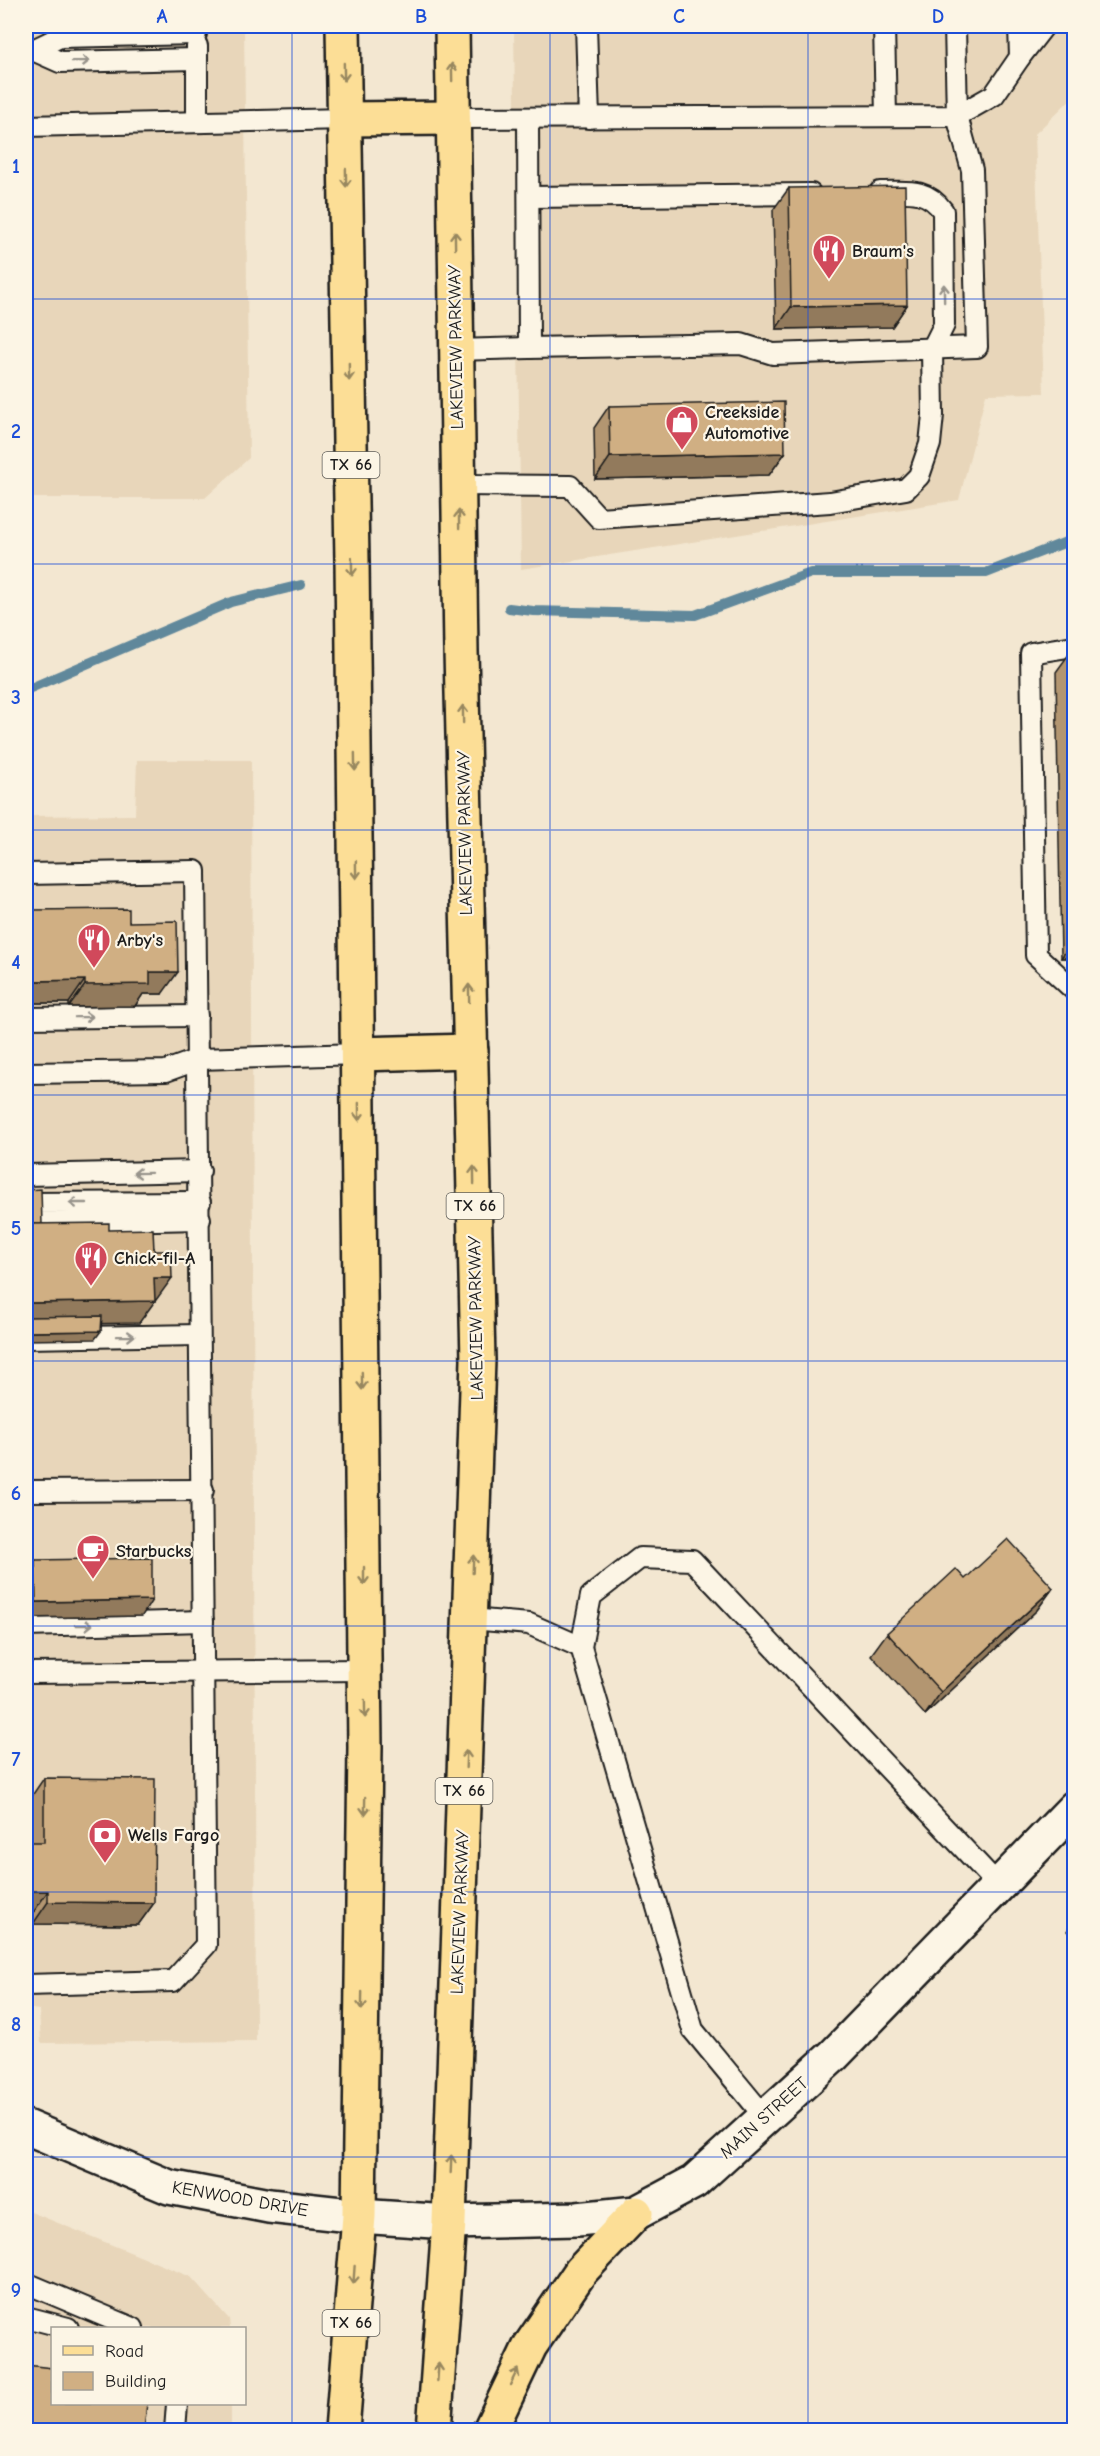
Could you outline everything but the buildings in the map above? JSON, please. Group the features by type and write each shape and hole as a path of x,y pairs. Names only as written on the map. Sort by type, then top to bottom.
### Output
{"main road":[{"name":"TX 66","path":"342,2430 359,2216 365,1670 343,26"},
{"name":"LAKEVIEW PARKWAY","path":"434,2430 449,2222 478,1360 458,485 452,26"},
{"path":"345,119 453,118"},
{"path":"358,1054 471,1052"},
{"path":"490,2430 530,2346 581,2271 636,2213"}],"street":[{"name":"MAIN STREET","path":"359,2216 449,2222 577,2220 636,2213 694,2182 764,2116 834,2055 1074,1808"},
{"name":"KENWOOD DRIVE","path":"26,2127 168,2187 269,2206 359,2216"}],"lane":[{"path":"586,26 589,118"},
{"path":"884,26 886,116"},
{"path":"456,350 741,344 774,354 977,347 972,170 957,116 955,26"},
{"path":"1019,26 1020,57"},
{"path":"453,118 957,116 994,95 1044,26"},
{"path":"29,50 60,37 196,30 197,122"},
{"path":"29,50 60,62 197,59"},
{"path":"528,118 530,348"},
{"path":"26,126 345,119"},
{"path":"458,485 570,486 598,518 830,502 906,489 919,476 930,444 933,414 933,349 944,325 943,211 934,199 917,192 858,193"},
{"path":"529,197 834,193"},
{"path":"1074,646 1031,653 1036,955 1074,990"},
{"path":"26,874 195,871 199,1059 199,1335 203,1490 206,1946 173,1981 26,1985"},
{"path":"26,1018 197,1016"},
{"path":"26,1073 166,1071 199,1059 358,1054"},
{"path":"26,1175 200,1172"},
{"path":"26,1203 200,1211"},
{"path":"26,1223 200,1211"},
{"path":"26,1338 199,1335"},
{"path":"26,1491 203,1490"},
{"path":"764,2116 693,2030 581,1647 591,1596 640,1558 692,1560 998,1885"},
{"path":"471,1619 529,1624 581,1647"},
{"path":"26,1626 203,1621"},
{"path":"26,1673 365,1670"},
{"path":"26,2283 100,2323 126,2327"},
{"path":"26,2317 65,2327"},
{"path":"175,2430 177,2405"}],"shaded area":[{"path":"26,26 244,26 249,458 205,498 26,498"},
{"path":"514,26 1074,26 1074,96 1035,134 1044,393 986,394 959,500 521,569"},
{"path":"137,760 251,760 256,2041 41,2043 39,2010 26,2008 26,816 135,815"},
{"path":"26,2210 191,2277 229,2319 230,2327 51,2327 51,2405 231,2405 231,2430 26,2430"}],"waterway":[{"path":"509,608 533,611 695,615 811,573 986,573 1074,539"},
{"path":"26,690 231,602 301,585"}],"place":[{"name":"Braum's","path":"829,280"},
{"name":"Creekside Automotive","path":"682,451"},
{"name":"Arby's","path":"94,969"},
{"name":"Chick-fil-A","path":"91,1287"},
{"name":"Starbucks","path":"93,1580"},
{"name":"Wells Fargo","path":"105,1864"}]}
